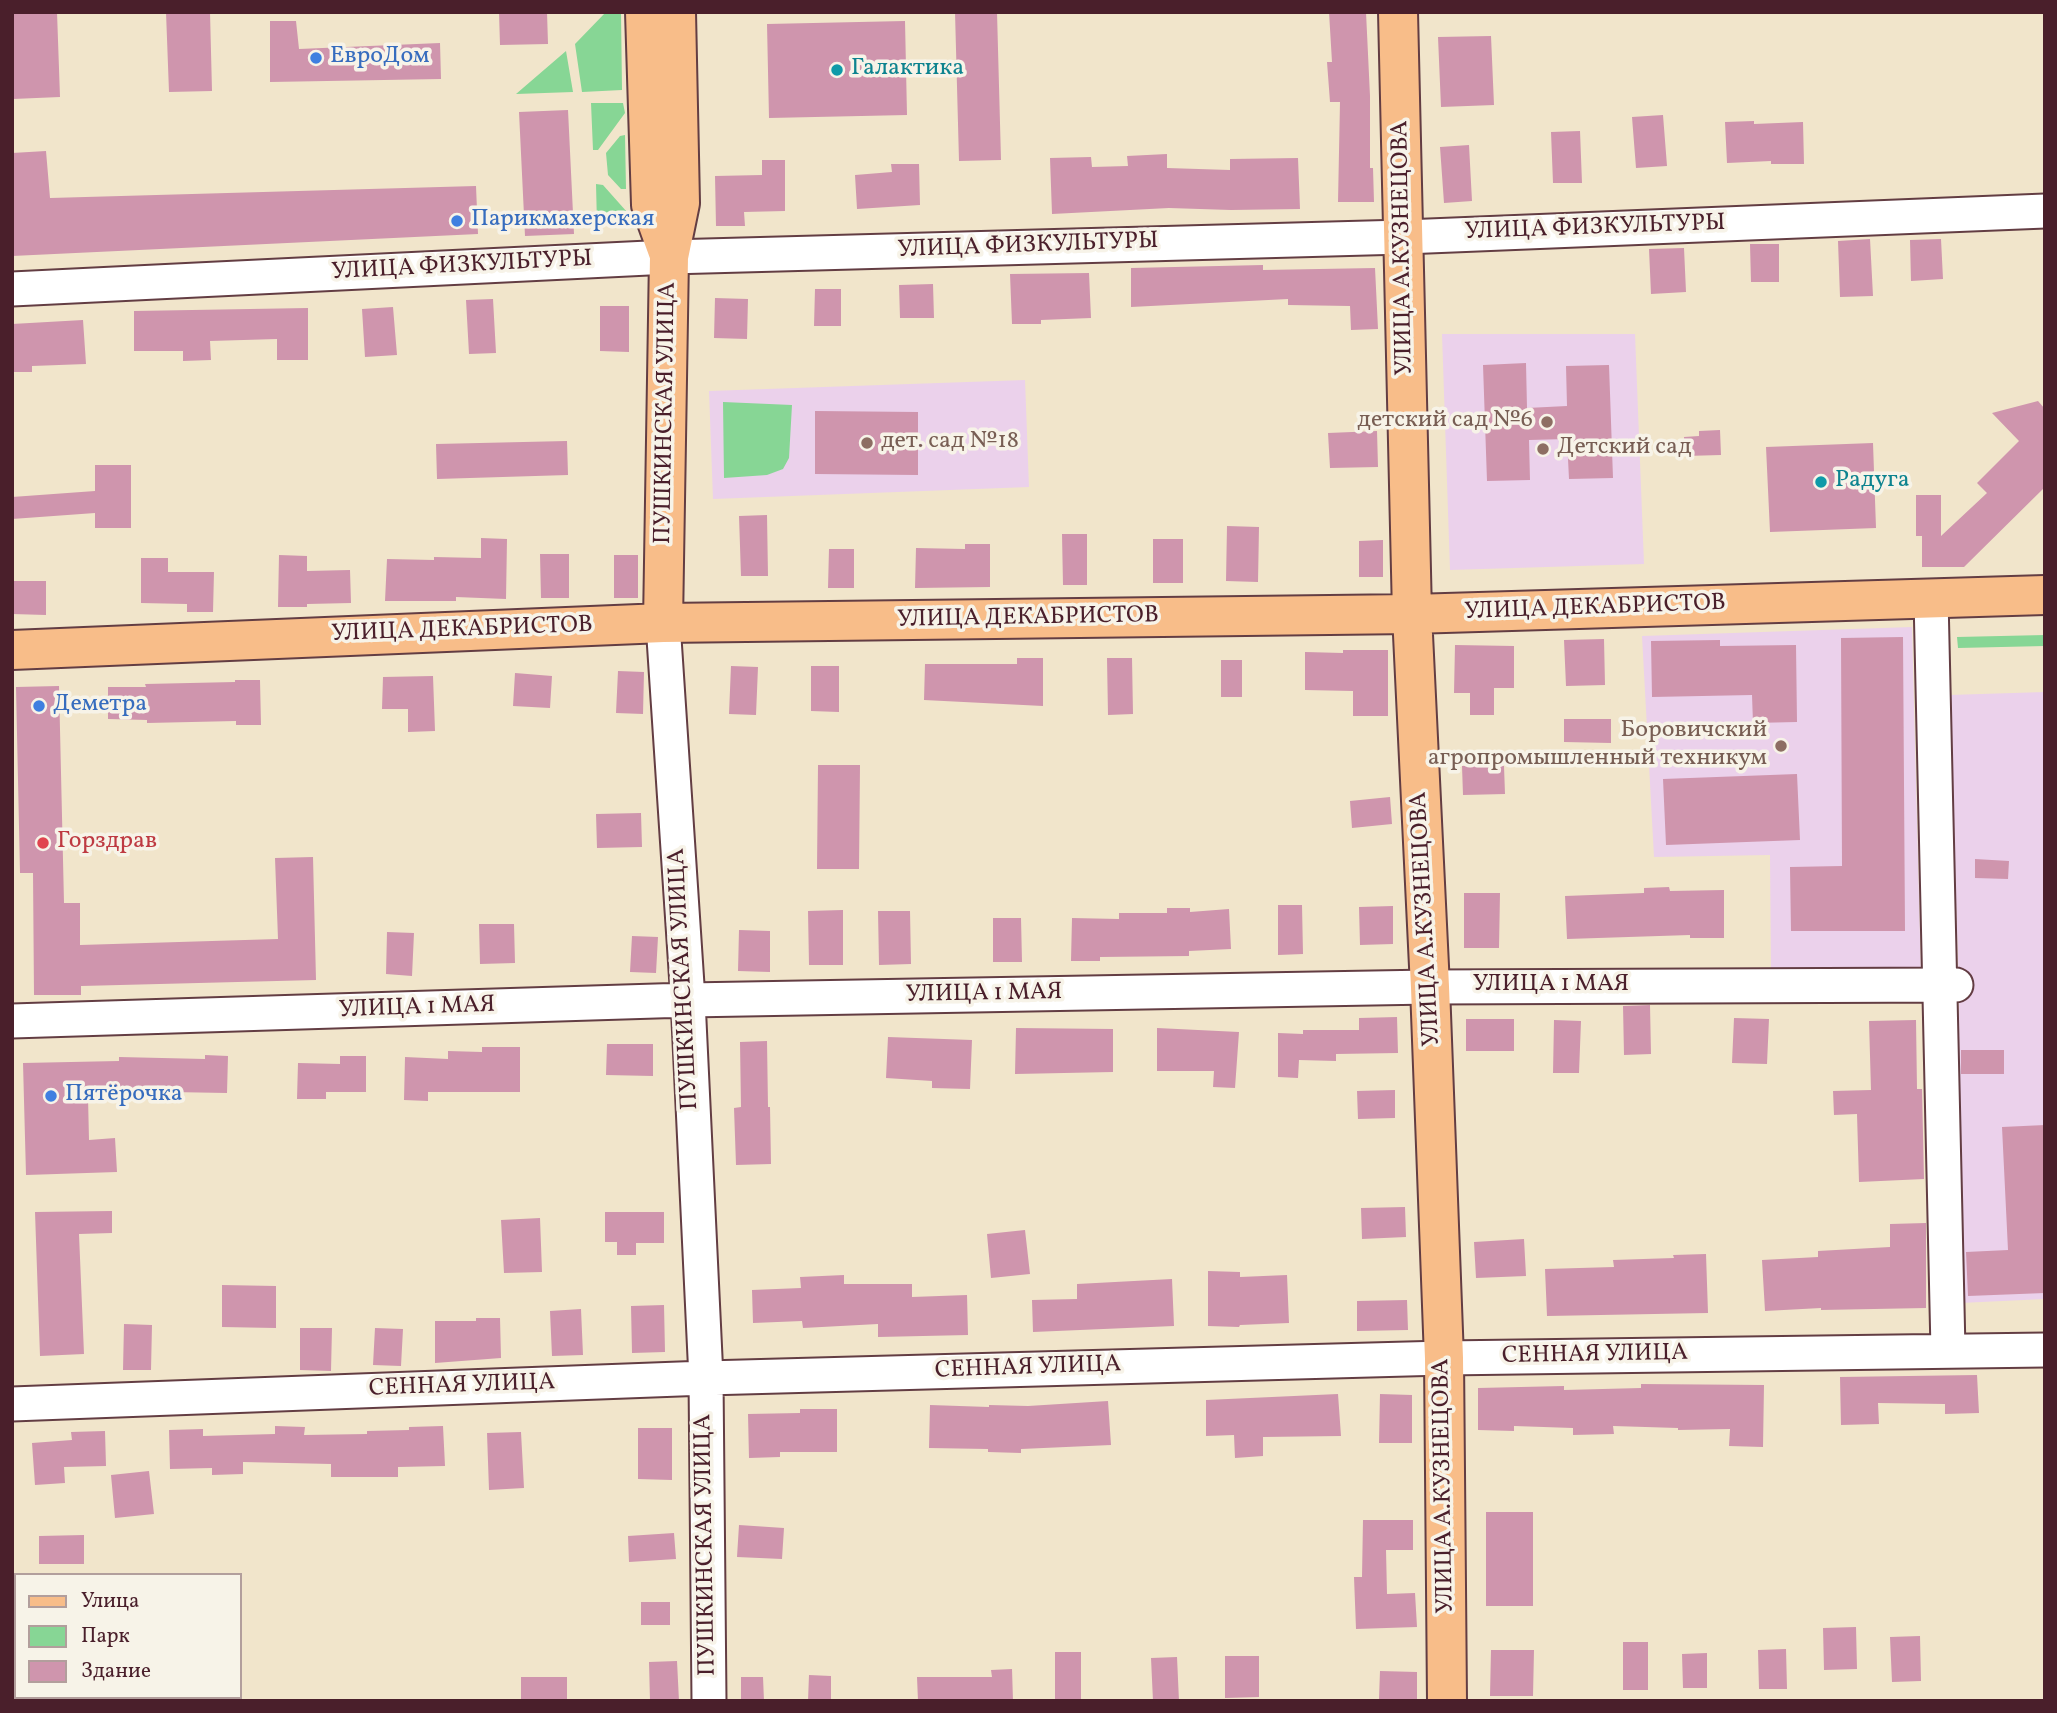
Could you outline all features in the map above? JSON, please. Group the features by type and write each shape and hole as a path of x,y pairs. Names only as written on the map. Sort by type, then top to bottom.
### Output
{"main road":[{"name":"ПУШКИНСКАЯ УЛИЦА","path":"645,12 651,205 670,257"},
{"name":"ПУШКИНСКАЯ УЛИЦА","path":"663,623 670,257 680,202 676,12"},
{"name":"УЛИЦА А.КУЗНЕЦОВА","path":"1398,12 1412,614 1444,1358 1447,1701"},
{"name":"УЛИЦА ДЕКАБРИСТОВ","path":"12,650 663,623 1412,614 2045,595"}],"street":[{"name":"УЛИЦА ФИЗКУЛЬТУРЫ","path":"12,289 670,257 1404,237 2045,211"},
{"path":"1931,598 1948,985 1948,1350"},
{"name":"ПУШКИНСКАЯ УЛИЦА","path":"663,623 688,1000 706,1378 709,1701"},
{"name":"УЛИЦА 1 МАЯ","path":"12,1021 688,1000 1430,986 1948,985"},
{"name":"СЕННАЯ УЛИЦА","path":"12,1404 706,1378 1444,1358 2045,1350"}],"shaded area":[{"name":"Детский сад","path":"1442,334 1635,334 1644,564 1450,570"},
{"path":"1025,380 1029,487 713,499 709,391"},
{"name":"Боровичский агропромышленный техникум","path":"1912,627 1921,974 1771,973 1770,855 1654,857 1642,636"},
{"path":"2045,692 2045,1299 1960,1303 1959,989 1949,695"}],"green space":[{"path":"606,12 621,12 622,90 582,92 575,44"},
{"path":"566,51 573,92 516,94"},
{"path":"591,103 623,103 625,113 598,150 593,150"},
{"path":"625,135 626,189 621,189 608,175 606,153 620,136"},
{"path":"596,184 603,185 627,212 626,223 597,224"},
{"path":"723,402 792,405 789,458 783,469 767,475 724,478"},
{"path":"2045,635 2045,646 1958,648 1957,637"}],"building":[{"path":"12,12 57,12 60,97 13,99"},
{"path":"166,12 210,12 212,91 169,92"},
{"path":"499,12 547,12 548,44 500,45"},
{"path":"955,12 997,12 1001,160 959,161"},
{"path":"1329,12 1366,12 1370,168 1373,168 1374,202 1338,202 1340,102 1330,102 1327,62 1332,62"},
{"path":"270,21 296,21 299,49 440,43 441,79 270,82"},
{"name":"Галактика","path":"905,21 907,115 769,118 767,24"},
{"path":"1491,36 1494,105 1441,107 1438,37"},
{"path":"568,110 574,234 525,236 519,112"},
{"path":"1663,115 1667,166 1636,168 1632,117"},
{"path":"1754,121 1754,124 1803,122 1804,164 1771,164 1771,161 1727,163 1725,122"},
{"path":"1580,131 1582,183 1553,183 1551,132"},
{"path":"1469,145 1472,201 1444,203 1440,147"},
{"path":"46,151 50,198 476,186 478,234 12,256 12,153"},
{"path":"1167,154 1167,168 1230,170 1230,159 1298,158 1300,209 1169,208 1052,214 1050,158 1091,157 1092,167 1128,166 1127,156"},
{"path":"762,160 785,160 785,211 744,212 745,226 716,226 715,176 762,175"},
{"path":"891,164 919,164 920,205 857,209 855,175 892,172"},
{"path":"1870,239 1873,296 1840,297 1838,241"},
{"path":"1941,239 1943,279 1911,281 1910,240"},
{"path":"1750,244 1779,244 1779,282 1751,282"},
{"path":"1684,248 1686,292 1651,294 1649,249"},
{"path":"1263,265 1263,270 1375,268 1378,329 1351,330 1350,306 1288,305 1288,299 1131,307 1131,268"},
{"path":"1089,273 1091,318 1041,320 1041,324 1012,324 1010,274"},
{"path":"933,284 934,318 900,318 899,285"},
{"path":"815,289 841,289 841,326 814,326"},
{"path":"715,298 748,299 747,339 714,338"},
{"path":"493,299 496,353 469,354 466,300"},
{"path":"600,306 629,306 629,352 600,351"},
{"path":"393,307 397,355 365,357 362,309"},
{"path":"308,308 308,360 277,360 277,339 210,341 211,360 183,361 183,351 134,351 134,311"},
{"path":"83,320 86,364 32,366 32,372 12,372 12,324"},
{"name":"детский сад №6","path":"1526,363 1527,408 1567,406 1566,366 1609,365 1613,478 1569,479 1567,439 1529,440 1530,480 1487,481 1483,365"},
{"path":"2038,401 2045,409 2045,487 1964,567 1922,567 1922,536 1916,536 1916,495 1941,495 1941,536 1987,493 1977,483 2019,441 1992,413"},
{"name":"дет. сад №18","path":"815,411 918,412 918,475 815,474"},
{"path":"1720,430 1721,455 1685,456 1684,437 1699,436 1699,431"},
{"path":"1377,431 1378,467 1330,468 1328,433"},
{"path":"567,441 568,475 437,479 436,444"},
{"name":"Радуга","path":"1873,443 1876,528 1770,532 1766,447"},
{"path":"95,465 131,465 131,528 95,528 95,513 12,519 12,497 95,491"},
{"path":"767,515 768,576 741,576 739,516"},
{"path":"1227,526 1259,527 1258,582 1226,581"},
{"path":"1062,534 1087,534 1087,585 1063,585"},
{"path":"481,538 507,539 506,599 456,597 456,601 385,601 387,559 481,558"},
{"path":"1153,539 1183,539 1183,583 1153,583"},
{"path":"1383,540 1383,577 1359,577 1359,541"},
{"path":"965,544 990,544 990,587 915,588 916,548 965,549"},
{"path":"829,549 854,549 854,588 828,588"},
{"path":"540,554 569,554 569,598 541,598"},
{"path":"279,555 307,556 307,571 350,570 351,603 278,607"},
{"path":"614,555 638,555 638,598 614,598"},
{"path":"141,558 168,558 168,572 214,572 213,612 187,612 187,604 141,603"},
{"path":"12,581 46,581 46,615 12,614"},
{"path":"1903,637 1905,931 1791,931 1790,867 1842,866 1841,638"},
{"path":"1604,639 1605,685 1566,686 1564,640"},
{"path":"1720,640 1720,646 1796,645 1797,722 1753,723 1752,695 1652,697 1651,641"},
{"path":"1455,645 1514,646 1514,688 1494,688 1494,715 1470,715 1470,693 1454,693"},
{"path":"1343,650 1388,650 1388,716 1353,716 1353,691 1305,690 1305,652 1343,653"},
{"path":"1017,658 1043,658 1043,706 924,700 925,664 1017,664"},
{"path":"1107,658 1132,658 1133,714 1108,715"},
{"path":"1221,660 1242,660 1242,697 1221,697"},
{"path":"731,666 758,667 756,715 729,714"},
{"path":"811,666 839,666 839,712 811,711"},
{"path":"618,671 644,672 643,714 616,713"},
{"path":"515,673 552,676 550,708 513,706"},
{"path":"433,676 435,731 408,732 408,709 382,709 383,677"},
{"path":"260,680 261,725 236,725 236,721 147,723 147,720 108,719 108,687"},
{"path":"59,686 64,903 80,903 80,945 278,939 275,858 313,857 316,980 81,986 81,995 34,995 33,873 20,873 16,687"},
{"path":"1564,719 1611,719 1611,743 1564,742"},
{"path":"818,765 860,765 859,869 817,869"},
{"path":"1462,766 1504,766 1505,794 1463,795"},
{"path":"1797,774 1800,840 1666,845 1663,779"},
{"path":"1390,797 1392,824 1352,828 1350,801"},
{"path":"641,813 642,847 597,848 596,814"},
{"path":"1975,859 2009,861 2008,879 1975,878"},
{"path":"1669,887 1670,891 1724,890 1724,938 1690,938 1690,935 1567,939 1565,896 1644,893 1644,888"},
{"path":"1464,893 1500,893 1499,948 1464,948"},
{"path":"1278,905 1302,905 1303,954 1278,955"},
{"path":"1393,906 1393,944 1360,945 1359,907"},
{"path":"1167,908 1190,908 1190,912 1229,909 1231,949 1189,951 1189,956 1100,957 1100,961 1071,961 1072,918 1119,919 1119,913 1167,913"},
{"path":"843,910 843,965 809,965 808,911"},
{"path":"878,911 910,911 911,964 879,965"},
{"path":"993,918 1021,918 1022,962 993,962"},
{"path":"479,924 514,924 515,963 480,964"},
{"path":"739,930 770,931 770,972 738,971"},
{"path":"387,932 414,933 412,976 386,974"},
{"path":"632,936 658,937 656,973 630,972"},
{"path":"1650,1005 1651,1054 1624,1055 1623,1006"},
{"path":"1397,1017 1398,1053 1336,1054 1336,1061 1299,1060 1298,1078 1278,1077 1278,1033 1359,1030 1359,1018"},
{"path":"1734,1018 1769,1019 1767,1064 1732,1063"},
{"path":"1466,1019 1514,1019 1514,1051 1466,1051"},
{"path":"1554,1020 1581,1021 1579,1073 1553,1073"},
{"path":"1916,1020 1917,1089 1922,1089 1924,1179 1859,1182 1857,1114 1834,1115 1833,1091 1871,1090 1869,1021"},
{"path":"1016,1028 1113,1029 1113,1072 1015,1074"},
{"path":"1157,1028 1239,1032 1235,1088 1213,1087 1214,1071 1157,1071"},
{"path":"888,1037 972,1040 970,1089 932,1088 932,1081 886,1078"},
{"path":"767,1041 771,1164 736,1165 734,1108 741,1107 740,1042"},
{"path":"607,1044 653,1044 653,1076 606,1075"},
{"path":"482,1047 520,1047 520,1092 428,1092 428,1101 404,1100 405,1057 448,1059 448,1051 482,1052"},
{"path":"1961,1050 2004,1050 2004,1074 1961,1074"},
{"path":"205,1055 228,1056 227,1093 171,1092 171,1098 88,1097 89,1140 115,1138 117,1172 26,1175 23,1063 119,1061 119,1057 205,1059"},
{"path":"340,1056 366,1056 366,1092 326,1092 326,1099 297,1099 298,1063 340,1064"},
{"path":"1395,1090 1395,1118 1358,1119 1357,1091"},
{"path":"2045,1125 2045,1293 1968,1296 1966,1252 2008,1250 2002,1127"},
{"path":"1405,1207 1406,1237 1362,1239 1361,1208"},
{"path":"112,1211 112,1233 79,1234 84,1354 40,1356 35,1212"},
{"path":"605,1212 664,1212 664,1243 636,1243 636,1255 617,1255 617,1242 605,1242"},
{"path":"540,1218 542,1272 504,1273 501,1220"},
{"path":"1926,1223 1926,1308 1765,1311 1762,1260 1818,1257 1818,1251 1890,1247 1890,1224"},
{"path":"1025,1230 1030,1274 991,1278 987,1234"},
{"path":"1524,1239 1526,1276 1476,1278 1474,1242"},
{"path":"1706,1254 1708,1313 1547,1316 1545,1269 1614,1267 1613,1260"},
{"path":"1208,1271 1240,1272 1240,1277 1287,1275 1289,1323 1239,1327 1208,1326"},
{"path":"844,1275 844,1284 912,1284 912,1297 967,1295 968,1335 878,1337 878,1324 803,1328 802,1321 753,1323 752,1290 801,1288 800,1277"},
{"path":"1172,1279 1174,1326 1033,1332 1032,1300 1077,1299 1077,1284"},
{"path":"222,1285 276,1286 276,1328 222,1327"},
{"path":"1407,1300 1408,1330 1357,1331 1357,1301"},
{"path":"664,1305 665,1352 632,1353 631,1306"},
{"path":"581,1309 583,1355 552,1356 550,1311"},
{"path":"476,1318 500,1318 501,1358 435,1363 435,1321 476,1321"},
{"path":"124,1324 152,1325 151,1370 123,1370"},
{"path":"300,1328 332,1328 331,1371 300,1370"},
{"path":"375,1328 403,1329 401,1366 373,1365"},
{"path":"1977,1375 1979,1413 1945,1414 1945,1404 1878,1403 1879,1424 1841,1425 1840,1377"},
{"path":"1641,1384 1764,1385 1763,1447 1729,1446 1730,1429 1678,1430 1613,1426 1614,1434 1573,1435 1573,1428 1514,1426 1514,1431 1478,1430 1478,1388 1564,1386 1564,1390 1641,1388"},
{"path":"1338,1394 1341,1436 1263,1437 1263,1456 1235,1458 1234,1435 1206,1436 1206,1400"},
{"path":"1380,1394 1412,1395 1412,1443 1379,1443"},
{"path":"1108,1401 1111,1445 1021,1449 1021,1453 988,1452 988,1449 929,1448 930,1405 989,1407"},
{"path":"800,1409 837,1409 837,1452 780,1452 780,1457 749,1458 748,1414 800,1413"},
{"path":"275,1426 305,1427 304,1435 367,1434 367,1431 443,1426 445,1466 398,1467 398,1477 331,1477 331,1464 243,1462 243,1474 212,1475 212,1468 170,1469 169,1430 203,1429 203,1436 275,1434"},
{"path":"638,1428 672,1428 672,1480 638,1479"},
{"path":"105,1431 106,1466 64,1467 65,1483 35,1485 32,1443 72,1440 71,1432"},
{"path":"521,1432 524,1488 489,1490 487,1433"},
{"path":"149,1471 154,1514 115,1518 111,1475"},
{"path":"1486,1512 1533,1512 1533,1606 1486,1606"},
{"path":"1363,1520 1413,1520 1413,1550 1386,1550 1387,1594 1415,1593 1417,1627 1356,1629 1354,1577 1362,1577"},
{"path":"739,1525 784,1528 782,1559 737,1557"},
{"path":"674,1533 676,1559 629,1562 628,1536"},
{"path":"84,1535 84,1564 39,1564 39,1536"},
{"path":"641,1602 670,1602 670,1625 641,1625"},
{"path":"1856,1627 1857,1669 1824,1670 1823,1628"},
{"path":"1920,1636 1921,1681 1892,1682 1890,1637"},
{"path":"1623,1642 1648,1642 1648,1690 1623,1690"},
{"path":"1786,1649 1787,1689 1759,1689 1758,1650"},
{"path":"1491,1650 1534,1650 1533,1696 1490,1696"},
{"path":"1055,1652 1081,1652 1081,1701 1055,1701"},
{"path":"1707,1653 1707,1688 1683,1688 1682,1654"},
{"path":"1225,1656 1259,1656 1259,1697 1225,1698"},
{"path":"1177,1657 1179,1701 1153,1701 1151,1658"},
{"path":"677,1661 679,1701 650,1701 649,1662"},
{"path":"1012,1669 1013,1701 918,1701 917,1677 992,1677 991,1670"},
{"path":"1380,1671 1417,1672 1417,1699 1379,1699"},
{"path":"809,1675 831,1676 831,1701 808,1701"},
{"path":"521,1677 567,1677 567,1701 521,1701"},
{"path":"741,1677 763,1677 764,1701 741,1701"}],"place":[{"name":"ЕвроДом","path":"316,58"},
{"name":"Галактика","path":"837,70"},
{"name":"Парикмахерская","path":"457,221"},
{"name":"детский сад №6","path":"1547,422"},
{"name":"дет. сад №18","path":"867,443"},
{"name":"Детский сад","path":"1543,449"},
{"name":"Радуга","path":"1821,482"},
{"name":"Деметра","path":"39,706"},
{"name":"Боровичский агропромышленный техникум","path":"1781,746"},
{"name":"Горздрав","path":"43,843"},
{"name":"Пятёрочка","path":"51,1096"}]}
